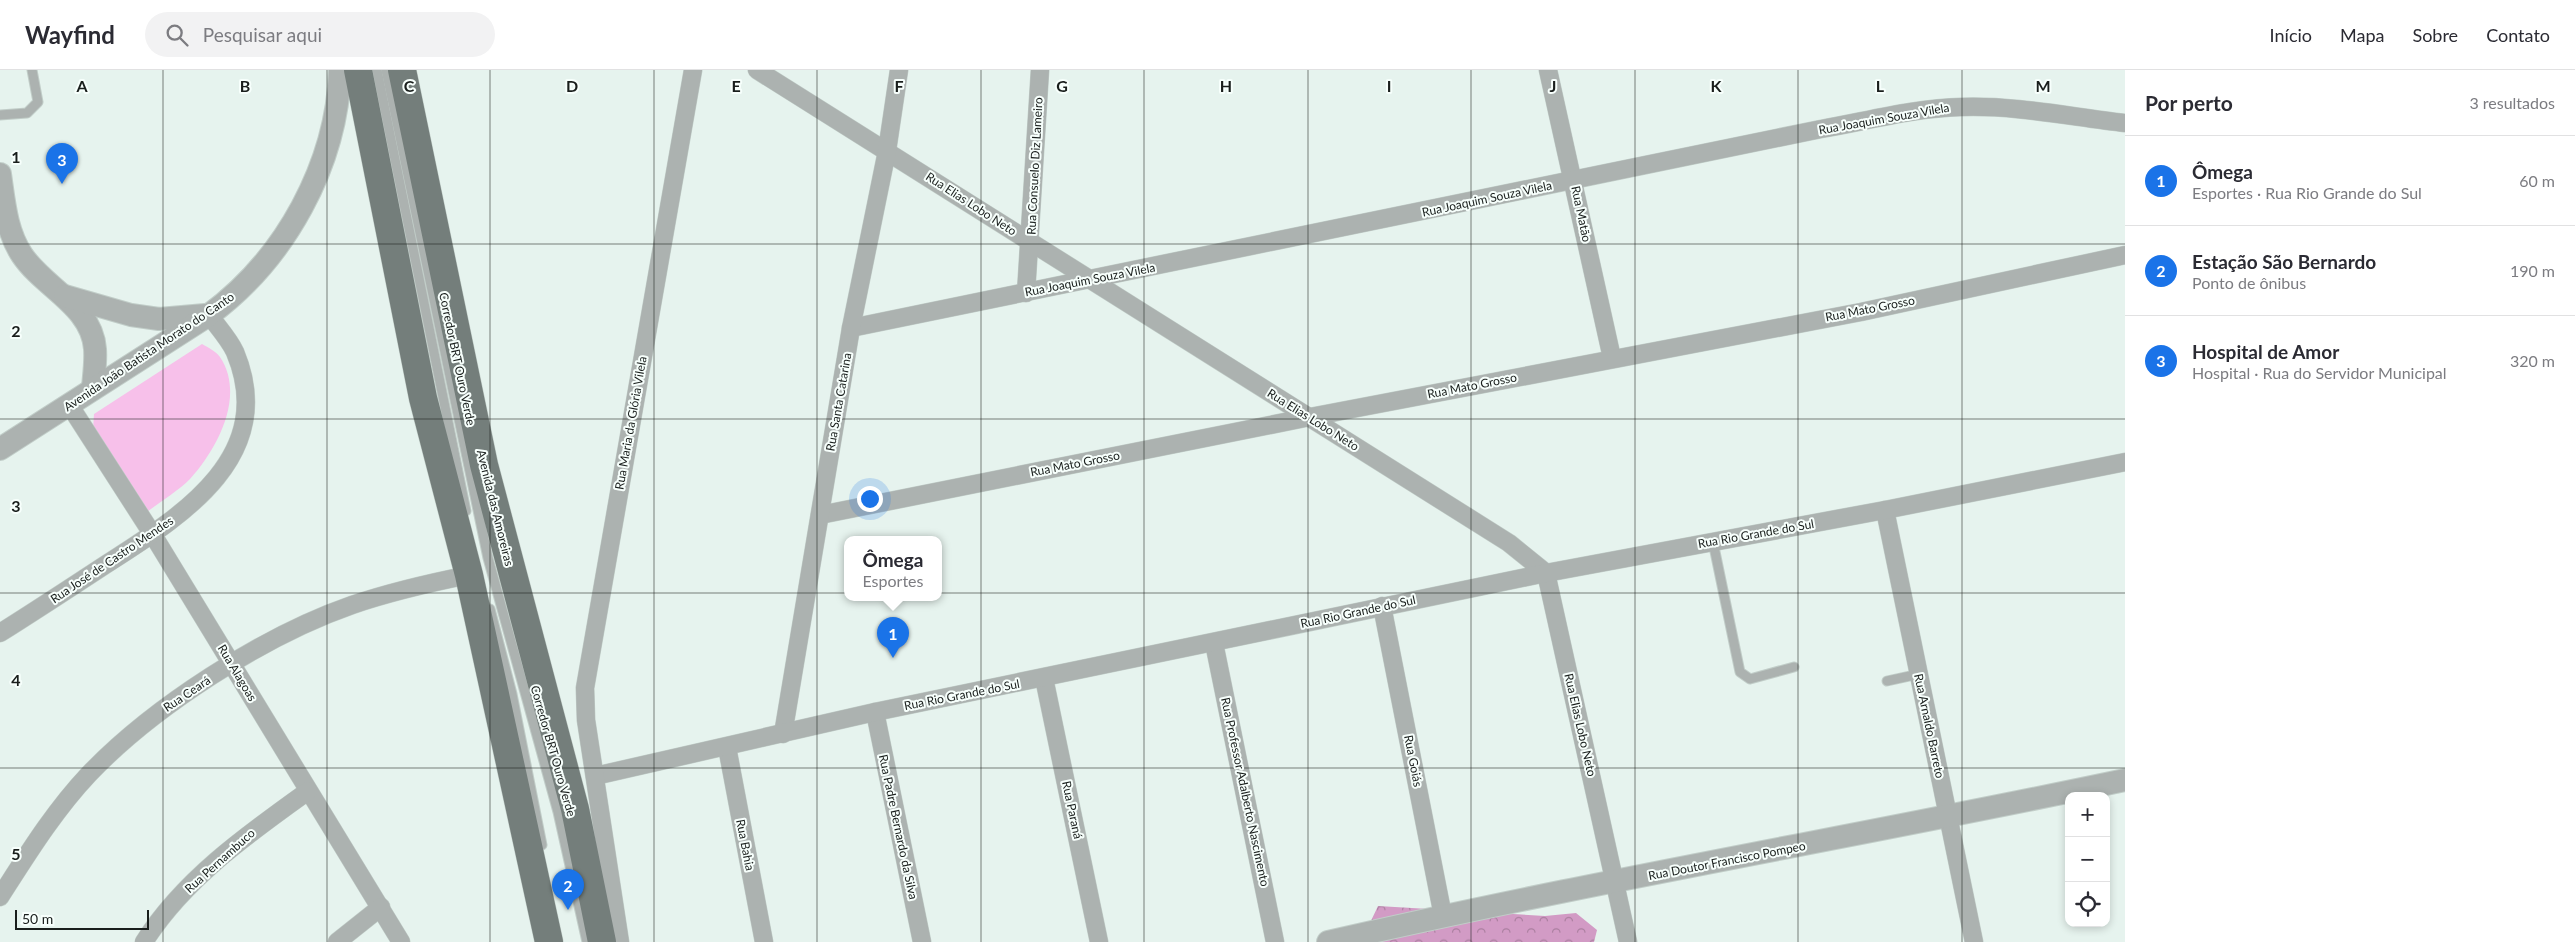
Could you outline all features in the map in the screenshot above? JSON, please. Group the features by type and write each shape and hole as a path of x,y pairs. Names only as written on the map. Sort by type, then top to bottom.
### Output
{"main road":[{"path":"358,70 424,398 469,575 549,942"},
{"name":"Avenida das Amoreiras","path":"402,70 484,465 573,800 602,942"},
{"path":"412,120 417,70"}],"street":[{"name":"Avenida João Batista Morato do Canto","path":"0,449 70,406 93,387 209,315 234,296 256,272 277,244 313,185 333,126 340,70"},
{"name":"Rua Maria da Glória Vilela","path":"620,942 586,720 585,688 693,70"},
{"name":"Rua Elias Lobo Neto","path":"757,70 1509,543 1546,573 1628,942"},
{"name":"Rua Santa Catarina","path":"783,734 852,328 887,151 899,70"},
{"name":"Rua Consuelo Diz Lameiro","path":"1026,293 1031,242 1040,70"},
{"name":"Rua Matão","path":"1548,70 1612,358"},
{"name":"Rua Joaquim Souza Vilela","path":"852,328 1090,281 1822,129 1917,112 1960,106 1995,107 2125,123"},
{"path":"0,174 3,214 20,252 55,292 131,315 159,319 209,315"},
{"name":"Rua Mato Grosso","path":"820,515 1612,358 1862,312 2125,256"},
{"path":"63,295 84,316 96,348 93,387"},
{"name":"Rua José de Castro Mendes","path":"0,633 152,535 202,497 226,466 240,438 246,406 243,377 234,350 209,315"},
{"name":"Rua Alagoas","path":"70,406 232,664 401,942"},
{"name":"Rua Rio Grande do Sul","path":"595,776 875,712 1214,643 1382,606 2125,462"},
{"name":"Rua Arnaldo Barreto","path":"1884,510 1974,942"},
{"name":"Rua Ceará","path":"0,897 55,815 89,774 176,698 232,664 306,625 350,606 408,588 469,575"},
{"name":"Rua Goiás","path":"1382,606 1443,916"},
{"name":"Rua Professor Adalberto Nascimento","path":"1214,643 1275,942"},
{"name":"Rua Paraná","path":"1044,678 1099,942"},
{"name":"Rua Padre Bernardo da Silva","path":"875,712 922,942"},
{"name":"Rua Bahia","path":"726,747 764,942"},
{"name":"Rua Doutor Francisco Pompeo","path":"1328,942 1443,916 1948,817 2125,780"},
{"name":"Rua Pernambuco","path":"144,942 196,879 248,833 308,791"},
{"path":"337,942 381,907"}],"lane":[{"path":"0,115 27,114 38,102 32,70"},
{"name":"Corredor BRT Ouro Verde","path":"378,70 468,522"},
{"name":"Corredor BRT Ouro Verde","path":"386,70 488,558 558,812 587,942"},
{"path":"1713,542 1740,672 1750,679 1794,667"},
{"name":"Corredor BRT Ouro Verde","path":"487,596 512,694 544,856"},
{"path":"1887,681 1919,674"}],"green space":[{"path":"1378,906 1545,916 1576,913 1597,930 1594,942 1361,942"}],"shaded area":[{"path":"202,344 219,355 227,372 230,388 229,405 225,421 210,453 190,479 147,512 93,430 94,414"}],"place":[{"name":"Hospital de Amor","path":"62,184"},
{"name":"Ômega","path":"893,658"},
{"name":"Estação São Bernardo","path":"568,910"}]}
